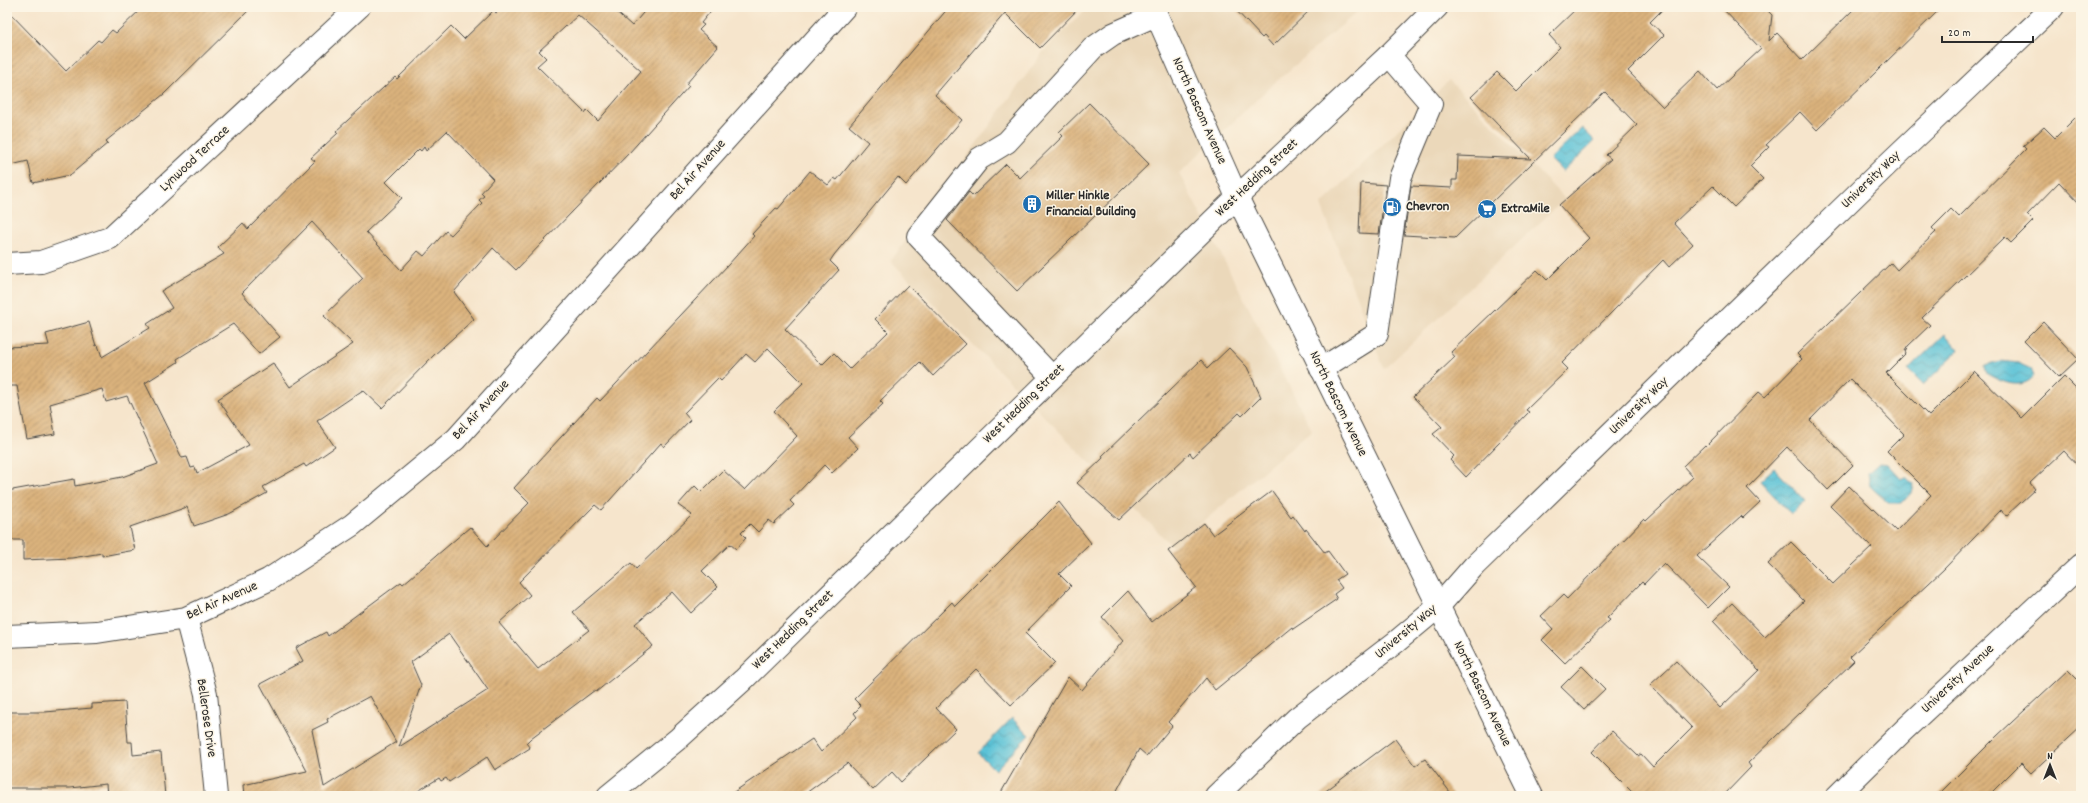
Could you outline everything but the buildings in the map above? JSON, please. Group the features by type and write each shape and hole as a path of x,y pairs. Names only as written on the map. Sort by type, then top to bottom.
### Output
{"street":[{"name":"Lynwood Terrace","path":"7,264 41,262 110,238 359,7"},
{"name":"Bel Air Avenue","path":"7,636 97,632 186,618 268,580 352,526 456,439 845,7"},
{"name":"West Hedding Street","path":"611,795 679,738 743,680 1052,376 1237,197 1389,55 1437,7"},
{"name":"University Way","path":"1216,796 1297,718 1396,642 1438,606 1474,566 1891,161 2054,7"},
{"path":"1052,376 918,236 980,159 1007,142 1093,48 1113,34 1155,11"},
{"name":"North Bascom Avenue","path":"1155,11 1237,197 1532,796"},
{"path":"1321,369 1377,334 1400,178 1431,104 1389,55"},
{"name":"University Avenue","path":"1837,796 1904,730 2081,565"},
{"name":"Bellerose Drive","path":"186,618 206,694 216,796"}],"shaded area":[{"path":"1088,7 1363,7 1272,85 1179,173 1312,430 1173,547 891,261 1043,52"},
{"path":"1449,80 1565,199 1384,369 1321,205"}],"water":[{"path":"1582,128 1595,141 1563,172 1550,159"},
{"path":"1945,334 1959,350 1923,385 1908,370"},
{"path":"2001,361 2018,363 2031,369 2034,376 2029,381 2024,383 2011,384 1987,374 1985,367 1991,363"},
{"path":"1879,463 1887,464 1901,479 1906,477 1913,484 1911,493 1902,503 1888,503 1870,486 1868,473"},
{"path":"1774,468 1805,501 1791,514 1760,481"},
{"path":"1012,718 1029,735 995,770 978,753"}],"place":[{"name":"Miller Hinkle Financial Building","path":"1032,204"},
{"name":"Chevron","path":"1392,207"},
{"name":"ExtraMile","path":"1487,209"}]}
